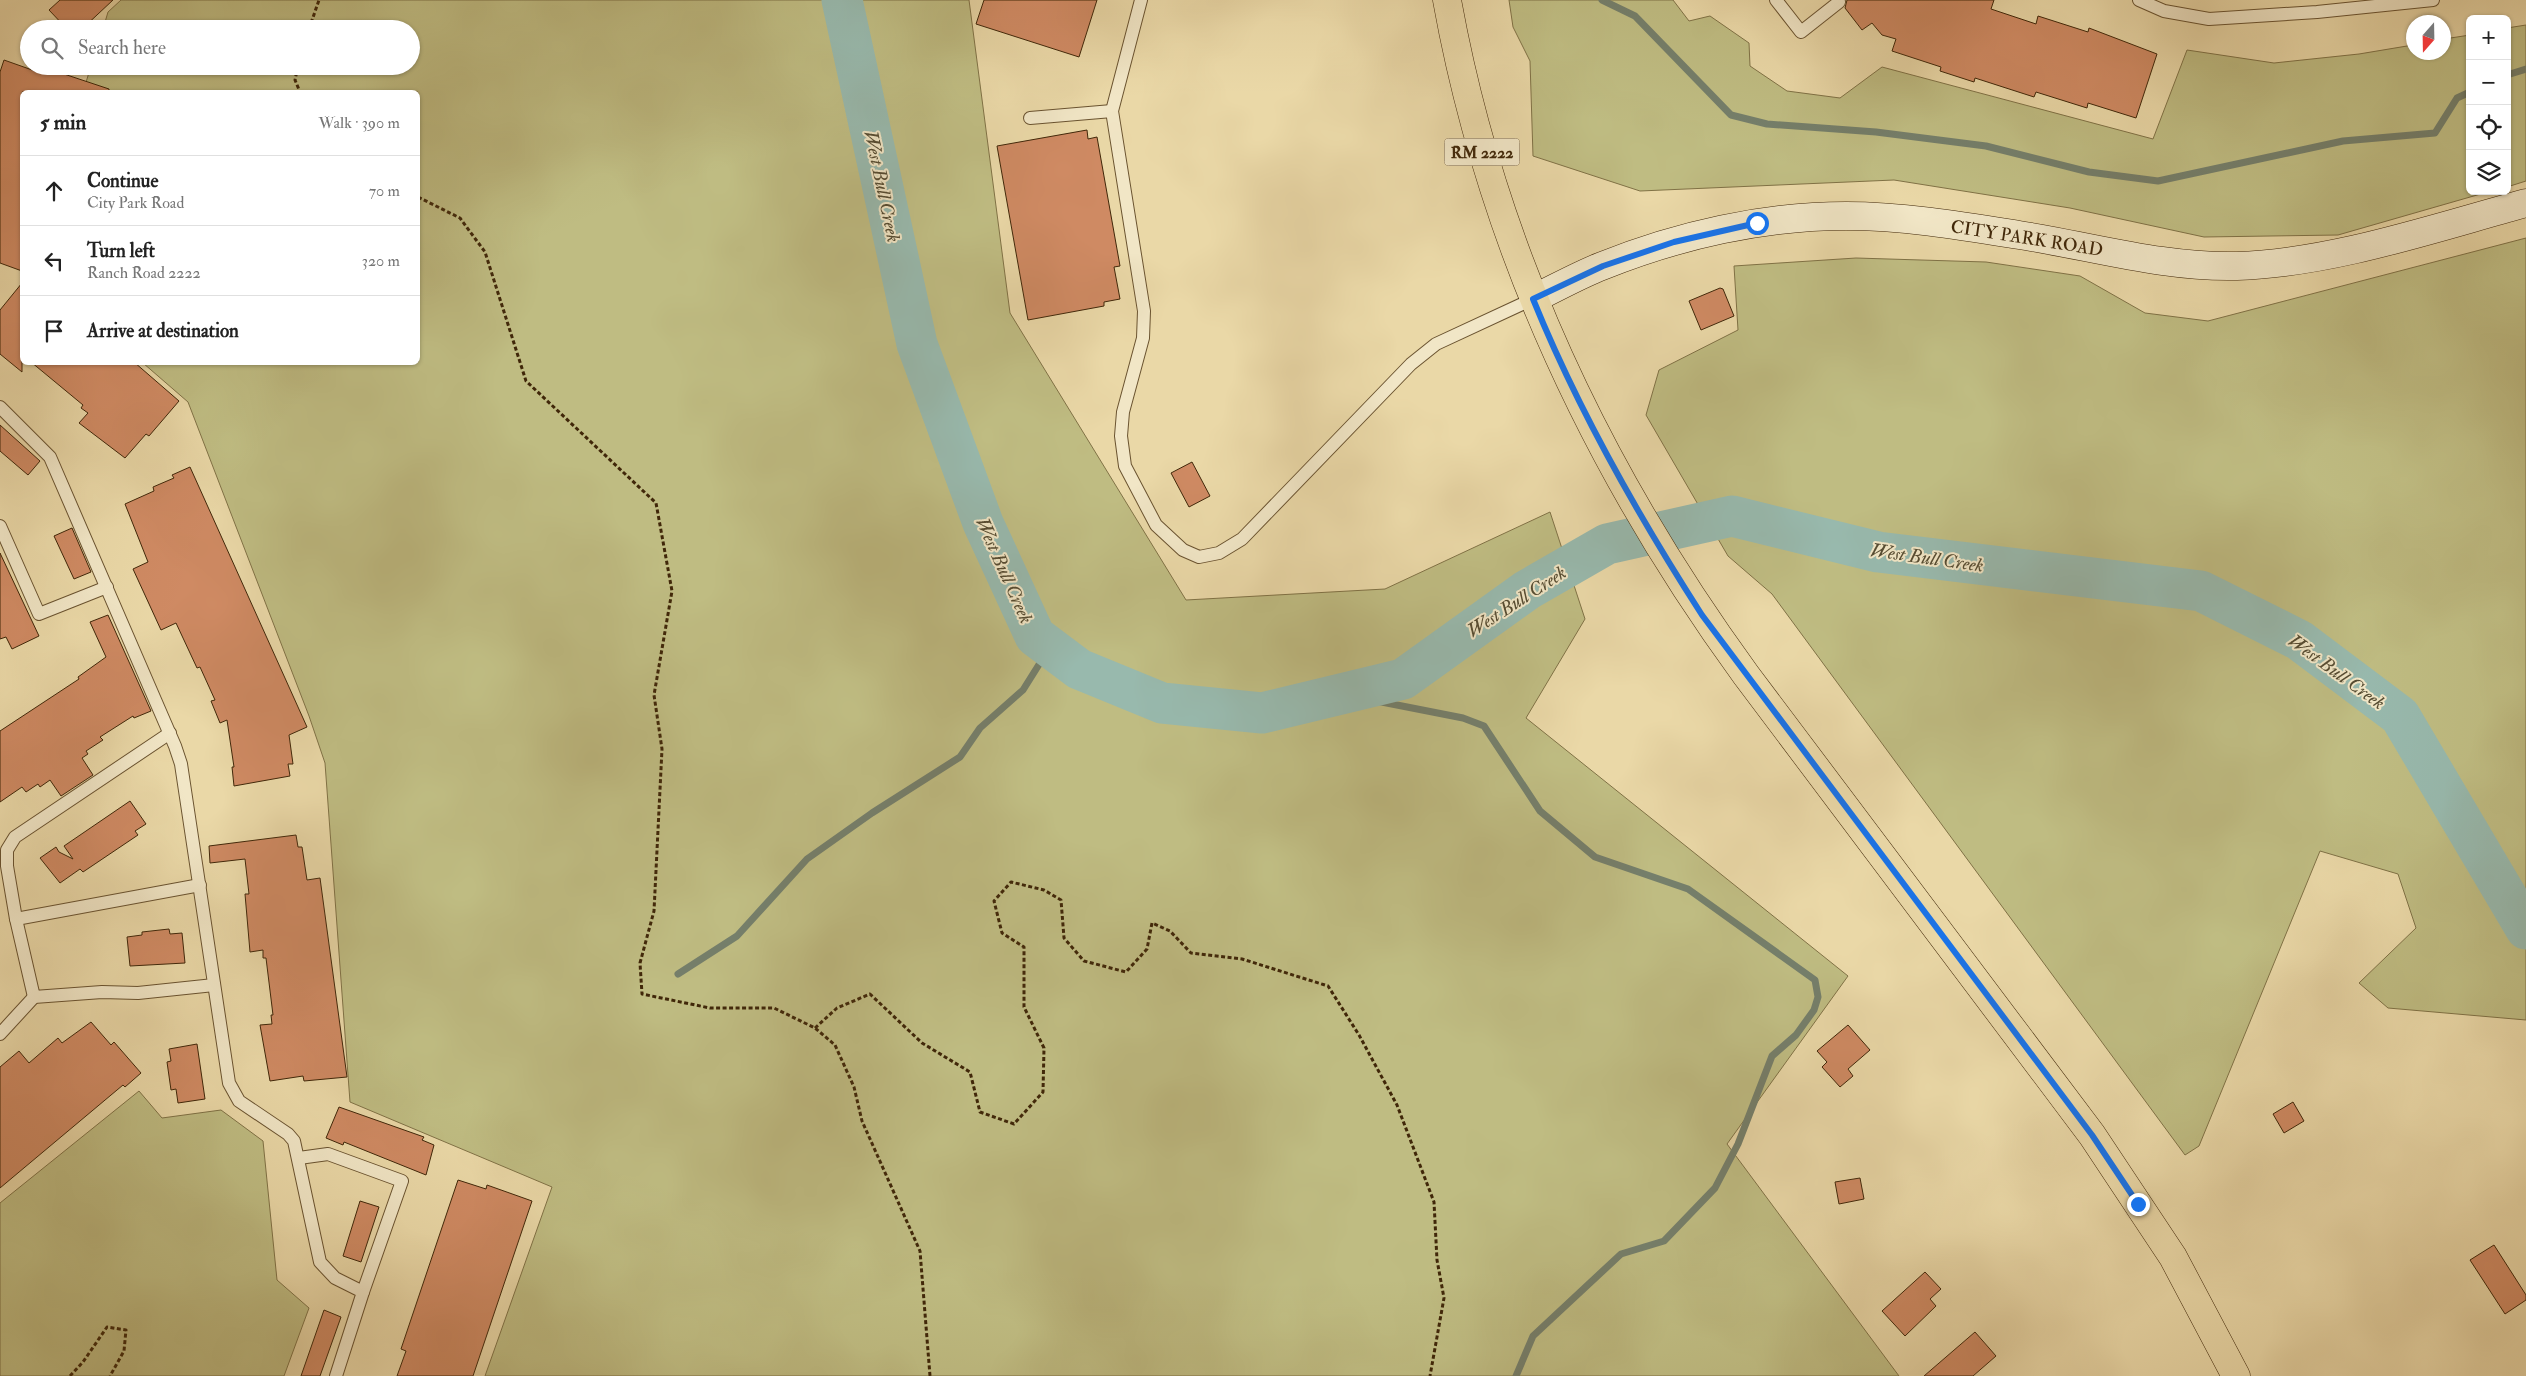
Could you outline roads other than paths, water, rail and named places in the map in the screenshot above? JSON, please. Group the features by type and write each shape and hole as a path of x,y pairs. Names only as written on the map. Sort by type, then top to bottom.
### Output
{"main road":[{"name":"RM 2222","path":"1447,0 1468,105 1499,206 1533,299 1554,351 1634,507 1702,615 2092,1135 2174,1257 2236,1376"}],"street":[{"name":"CITY PARK ROAD","path":"1533,299 1603,266 1674,242 1757,223 1805,217 1848,216 1895,219 2020,235 2188,264 2236,266 2282,262 2335,253 2526,203"}],"lane":[{"path":"1141,0 1112,112 1144,311 1143,338 1123,412 1121,436 1125,466 1156,525 1183,550 1200,557 1220,553 1242,539 1410,364 1436,344 1533,299"},
{"path":"1776,0 1801,32 1840,2"},
{"path":"2139,0 2164,11 2209,19 2317,12 2433,0"},
{"path":"1030,118 1112,112"},
{"path":"0,407 50,457 170,733 181,764 214,984 233,1093 249,1108 288,1134 294,1141 320,1262 335,1278 362,1292"},
{"path":"0,526 39,614 107,587"},
{"path":"34,997 16,919 6,859 11,842 170,733"},
{"path":"16,919 200,885"},
{"path":"0,1034 34,997 102,992 138,993 214,984"},
{"path":"299,1158 328,1154 402,1181 362,1292 336,1376"}],"waterway":[{"name":"West Bull Creek","path":"842,0 917,344 983,523 1035,636 1079,669 1162,703 1262,713 1403,679 1527,590 1607,544 1732,516 1878,552 2201,591 2299,640 2400,716 2526,929"},
{"path":"1602,0 1635,16 1731,115 1767,124 1876,132 1986,146 2089,172 2158,181 2343,141 2435,133 2457,98 2466,94"},
{"path":"2511,74 2526,69"},
{"path":"678,974 737,936 807,859 872,813 960,757 980,728 1023,690 1050,647"},
{"path":"1341,694 1463,718 1484,726 1540,811 1595,857 1688,889 1815,980 1818,997 1814,1010 1796,1035 1772,1056 1738,1144 1715,1188 1664,1241 1621,1254 1533,1336 1516,1376"}]}
